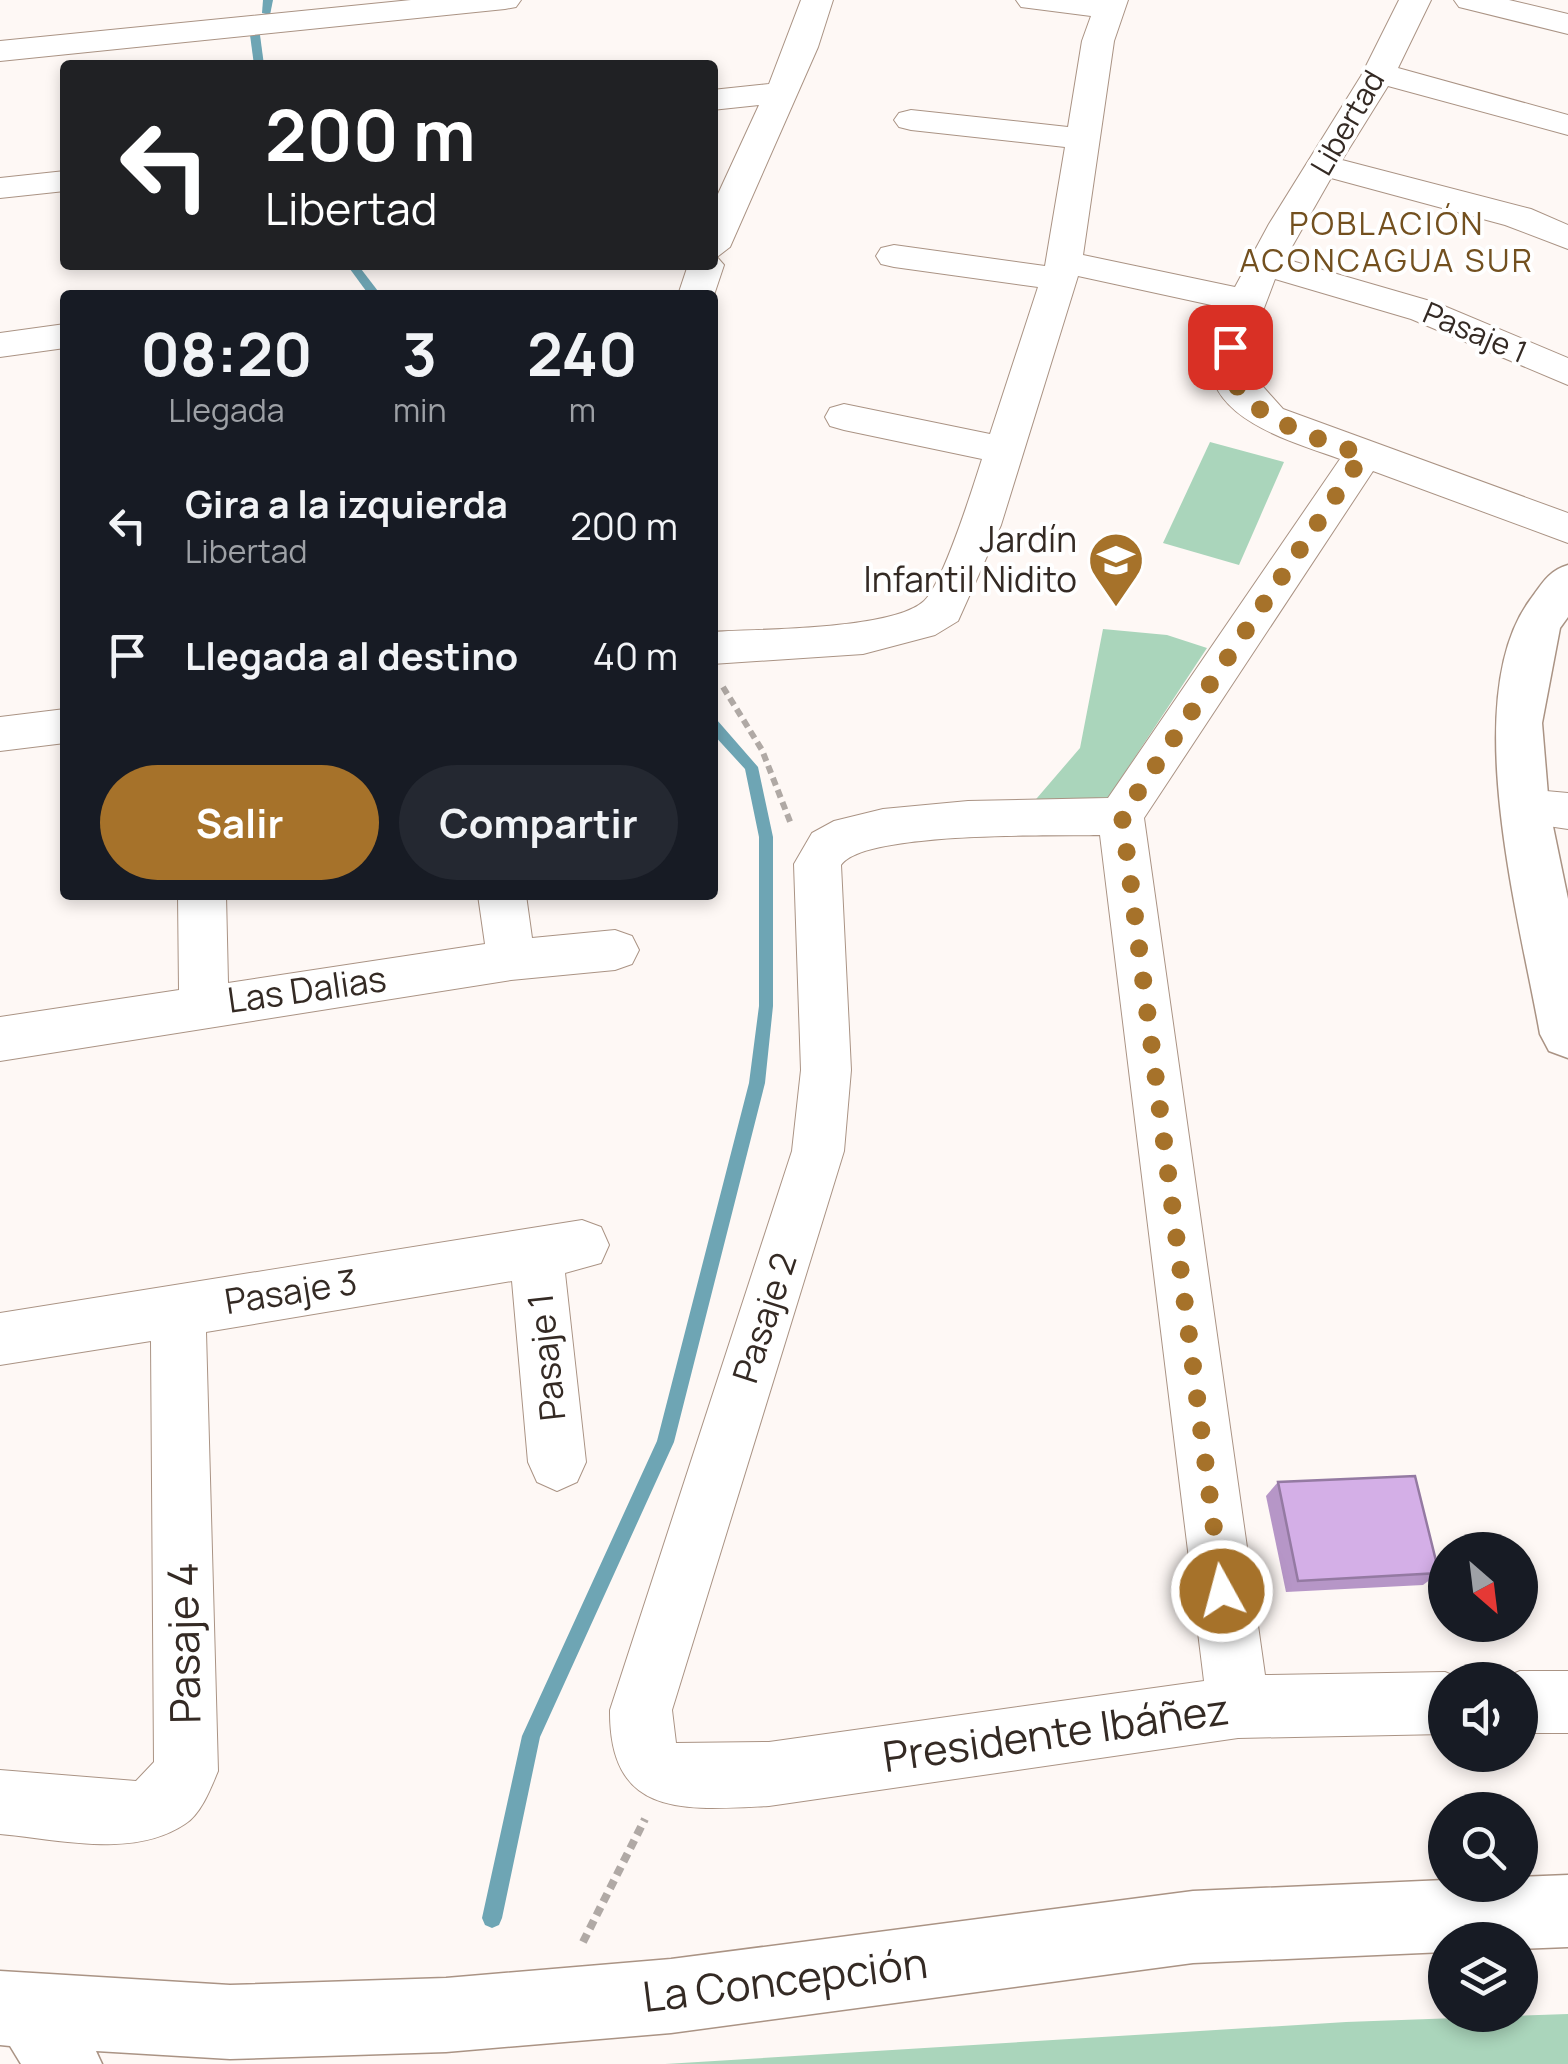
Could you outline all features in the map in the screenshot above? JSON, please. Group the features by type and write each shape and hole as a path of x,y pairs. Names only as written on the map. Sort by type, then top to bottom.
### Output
{"main road":[{"path":"1568,582 1537,625 1518,723 1546,809 1568,1034"},
{"name":"La Concepción","path":"31,2027 224,2043 446,2015 671,1996 1193,1927 1568,1912"}],"street":[{"path":"0,52 205,15 505,0"},
{"path":"718,225 802,48 818,0"},
{"path":"718,643 863,638 920,624 943,610 981,524 1062,270 1081,138 1109,4 1032,0"},
{"name":"Libertad","path":"1415,0 1378,73 1245,302 1230,347 1230,371 1244,394 1269,418 1568,529"},
{"path":"1470,0 1568,24"},
{"path":"1378,73 1568,125"},
{"path":"718,99 781,93"},
{"path":"911,120 1081,138"},
{"path":"1323,165 1518,217 1568,238"},
{"path":"0,188 60,182"},
{"path":"894,256 1062,270 1245,302"},
{"name":"Pasaje 1","path":"1266,265 1424,311 1568,372"},
{"path":"0,345 60,337"},
{"path":"844,417 1004,450"},
{"path":"1238,1707 1122,816 1363,455"},
{"path":"0,734 60,727"},
{"path":"830,844 858,832 899,825 1122,816"},
{"name":"Pasaje 2","path":"668,1774 653,1764 642,1743 641,1710 818,1151 826,1070 817,864 830,844"},
{"path":"202,900 204,1004"},
{"path":"503,900 511,960"},
{"name":"Las Dalias","path":"0,1039 204,1004 511,960 615,950"},
{"name":"Pasaje 1","path":"558,1462 559,1249"},
{"name":"Pasaje 3","path":"0,1339 559,1249"},
{"name":"Pasaje 4","path":"0,1802 136,1813 166,1801 186,1771 178,1310"},
{"path":"1538,1702 1568,1702"},
{"name":"Presidente Ibáñez","path":"668,1774 770,1774 1238,1707 1428,1703"}],"path":[{"path":"718,666 720,681 762,750 794,833 830,844"},
{"path":"551,2006 668,1774"}],"green space":[{"path":"1210,442 1284,462 1239,565 1163,543"},
{"path":"1103,629 1167,635 1207,648 1106,801 1031,805 1080,748"},
{"path":"1568,2014 1568,2064 665,2064 1346,2022 1428,2019 1428,2032 1538,2032 1538,2015"}],"building":[{"path":"1415,1476 1429,1532 1428,1574 1298,1581 1278,1482"}],"waterway":[{"path":"267,13 268,0"},
{"path":"255,35 258,60"},
{"path":"356,270 371,290"},
{"path":"492,1918 531,1736 665,1442 757,1083 766,1006 766,837 751,767 718,731"}],"place":[{"name":"Jardín Infantil Nidito","path":"1116,609"}],"district":[{"name":"POBLACIÓN ACONCAGUA SUR","path":"1387,242"}],"route":[{"path":"1222,1591 1122,816 1363,455 1269,418 1244,394 1230,371 1230,347"}]}
